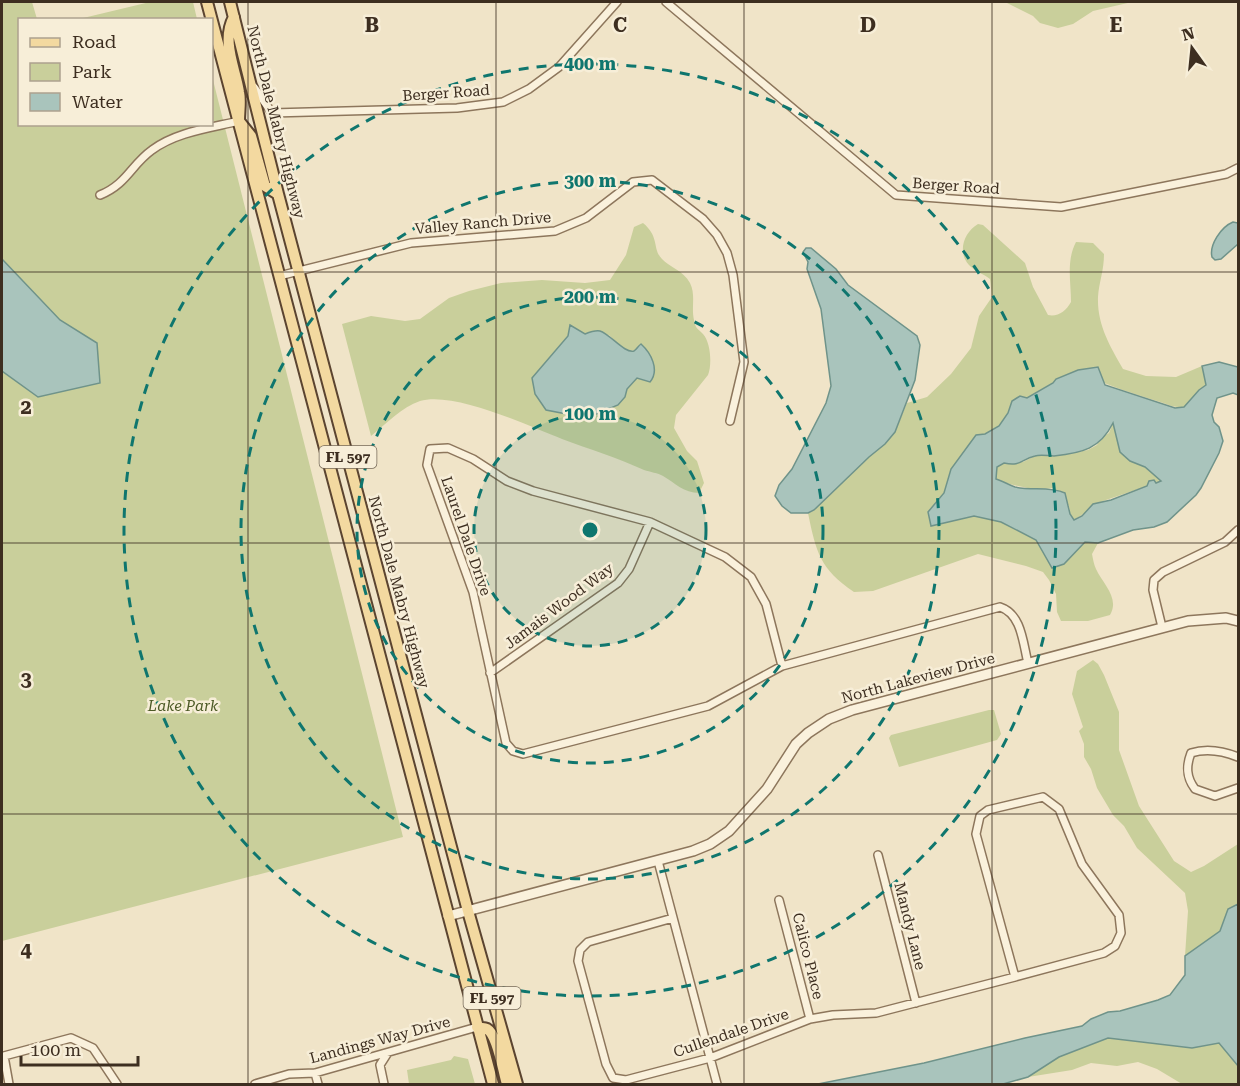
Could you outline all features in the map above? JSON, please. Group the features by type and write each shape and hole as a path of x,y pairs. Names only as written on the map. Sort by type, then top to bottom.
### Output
{"main road":[{"name":"FL 597","path":"207,2 211,18"},
{"name":"North Dale Mabry Highway","path":"230,2 278,194 468,911 517,1084"},
{"path":"234,16 229,26 228,39 240,95 238,121 251,136 265,186 278,194"},
{"name":"FL 597","path":"213,25 477,1027 494,1084"},
{"path":"477,1027 487,1029 492,1034 507,1084"}],"street":[{"name":"Berger Road","path":"252,85 272,113 458,108 503,102 529,89 559,67 617,2"},
{"name":"Berger Road","path":"666,2 896,195 1060,207 1226,174 1239,168"},
{"path":"100,195 114,190 149,152 168,140 238,121"},
{"name":"Valley Ranch Drive","path":"279,276 411,243 555,231 586,218 633,182 652,180 703,219 717,235 727,253 733,275 744,362 730,421"},
{"name":"Laurel Dale Drive","path":"782,666 766,604 751,578 725,557 650,522 507,482 473,459 448,448 430,449 427,465 473,592 506,744 513,752 523,754 708,706 782,666 1000,607 1009,610 1016,618 1028,663"},
{"name":"Jamais Wood Way","path":"490,673 618,583 629,569 650,522"},
{"path":"1162,627 1153,590 1154,580 1163,572 1225,542 1239,530"},
{"name":"North Lakeview Drive","path":"448,916 658,861 710,844 729,831 767,789 796,744 829,719 852,710 1188,621 1226,618 1239,621"},
{"path":"1239,756 1215,750 1198,750 1191,753 1187,772 1195,789 1215,796 1239,788"},
{"name":"Cullendale Drive","path":"673,918 588,942 579,950 578,961 606,1064 613,1077 626,1080 710,1058 810,1019 833,1015 876,1013 1015,977 1104,953 1115,946 1121,933 1119,915 1082,864 1059,809 1043,797 988,810 980,816 976,834 1015,977"},
{"name":"Mandy Lane","path":"878,855 916,1003"},
{"path":"658,861 717,1084"},
{"name":"Calico Place","path":"779,900 810,1019"},
{"name":"Landings Way Drive","path":"255,1084 289,1074 315,1073 477,1027"},
{"path":"9,1084 4,1056 71,1038 93,1048 117,1084"},
{"path":"384,1084 380,1065 387,1054"},
{"path":"315,1073 318,1084"}],"green space":[{"name":"Lake Park","path":"2,2 32,2 37,18 18,18 18,126 213,126 213,80 403,837 2,941"},
{"path":"150,2 193,2 197,18 83,18"},
{"path":"1005,2 1132,2 1093,11 1073,24 1058,28 1040,23 1033,16"},
{"path":"643,223 648,228 652,233 659,255 684,275 690,283 693,292 694,323 706,338 709,348 708,375 676,415 674,428 687,451 697,461 704,483 699,493 684,489 659,474 491,411 452,401 435,399 413,404 371,436 342,324 371,316 405,321 420,319 449,298 501,283 542,280 585,283 610,280 626,255 634,227","holes":["570,326 585,334 609,335 621,347 630,351 635,350 650,382 637,378 627,389 625,397 539,370 568,336"]},
{"path":"978,224 983,225 1025,263 1033,287 1048,315 1061,313 1071,302 1070,264 1076,242 1093,243 1104,254 1098,297 1100,317 1105,335 1123,369 1146,376 1176,377 1202,366 1206,385 1184,407 1170,406 1126,391 1078,370 1056,379 1027,398 1020,396 1012,401 1008,413 999,426 985,434 951,469 944,493 928,512 931,526 974,516 1001,522 1036,540 1064,564 1085,542 1098,543 1092,554 1096,569 1112,597 1113,609 1110,615 1088,621 1061,621 1057,612 1056,594 1043,572 978,554 873,591 854,592 827,567 817,549 808,513 885,444 895,432 907,403 927,397 951,374 971,348 979,316 992,297 990,279 971,267 963,254 966,237"},
{"path":"1113,423 1120,452 1130,461 1145,467 1162,481 1103,501 1074,520 1069,506 1053,488 1031,488 996,480 997,467 1004,463 1023,462 1037,455 1053,456 1088,450 1109,433"},
{"path":"1093,660 1104,675 1119,712 1119,750 1139,806 1174,861 1191,872 1238,844 1238,904 1228,909 1220,931 1185,956 1188,911 1185,893 1137,848 1097,788 1091,769 1084,757 1084,744 1079,731 1083,727 1072,694 1077,671"},
{"path":"994,710 1001,734 997,740 899,767 889,738 891,735"},
{"path":"1108,1038 1192,1048 1219,1043 1238,1066 1238,1084 1182,1084 1157,1069 1138,1062 1117,1066 1091,1063 1072,1070 1028,1077 1059,1057"},
{"path":"454,1056 468,1059 475,1084 409,1084 407,1070 451,1060"}],"water":[{"path":"1233,222 1238,223 1238,244 1221,259 1215,260 1212,257 1214,242 1224,228"},
{"path":"806,248 811,248 836,269 848,285 917,336 920,345 915,380 895,432 814,510 808,513 791,513 775,496 779,485 792,469 826,403 831,386 821,309 807,269 808,262 803,252"},
{"path":"2,259 60,320 97,343 100,383 38,397 2,371"},
{"path":"570,325 585,334 600,331 626,350 634,351 641,344 653,362 654,372 650,382 637,378 627,389 625,397 618,405 587,418 546,410 535,394 532,378 568,336"},
{"path":"1219,362 1238,367 1238,395 1233,393 1217,398 1212,415 1223,441 1219,453 1196,495 1167,522 1154,527 1133,530 1098,543 1085,542 1064,564 1052,568 1036,540 1001,522 974,516 931,526 928,512 944,493 951,469 976,435 985,434 999,426 1008,413 1012,401 1020,396 1027,398 1056,379 1078,370 1098,367 1105,385 1175,408 1184,407 1206,385 1202,366","holes":["1113,423 1120,452 1130,461 1145,467 1161,481 1156,483 1154,480 1149,481 1147,486 1111,500 1093,504 1082,516 1074,520 1070,514 1065,493 1015,487 996,479 997,467 1004,463 1014,464 1037,455 1064,455 1089,448 1102,439"]},
{"path":"1238,904 1238,1066 1219,1043 1192,1048 1108,1038 1059,1057 1028,1077 1003,1084 818,1084 924,1063 1082,1026 1091,1019 1108,1012 1120,1011 1170,995 1185,975 1185,956 1220,931 1228,909"}]}
